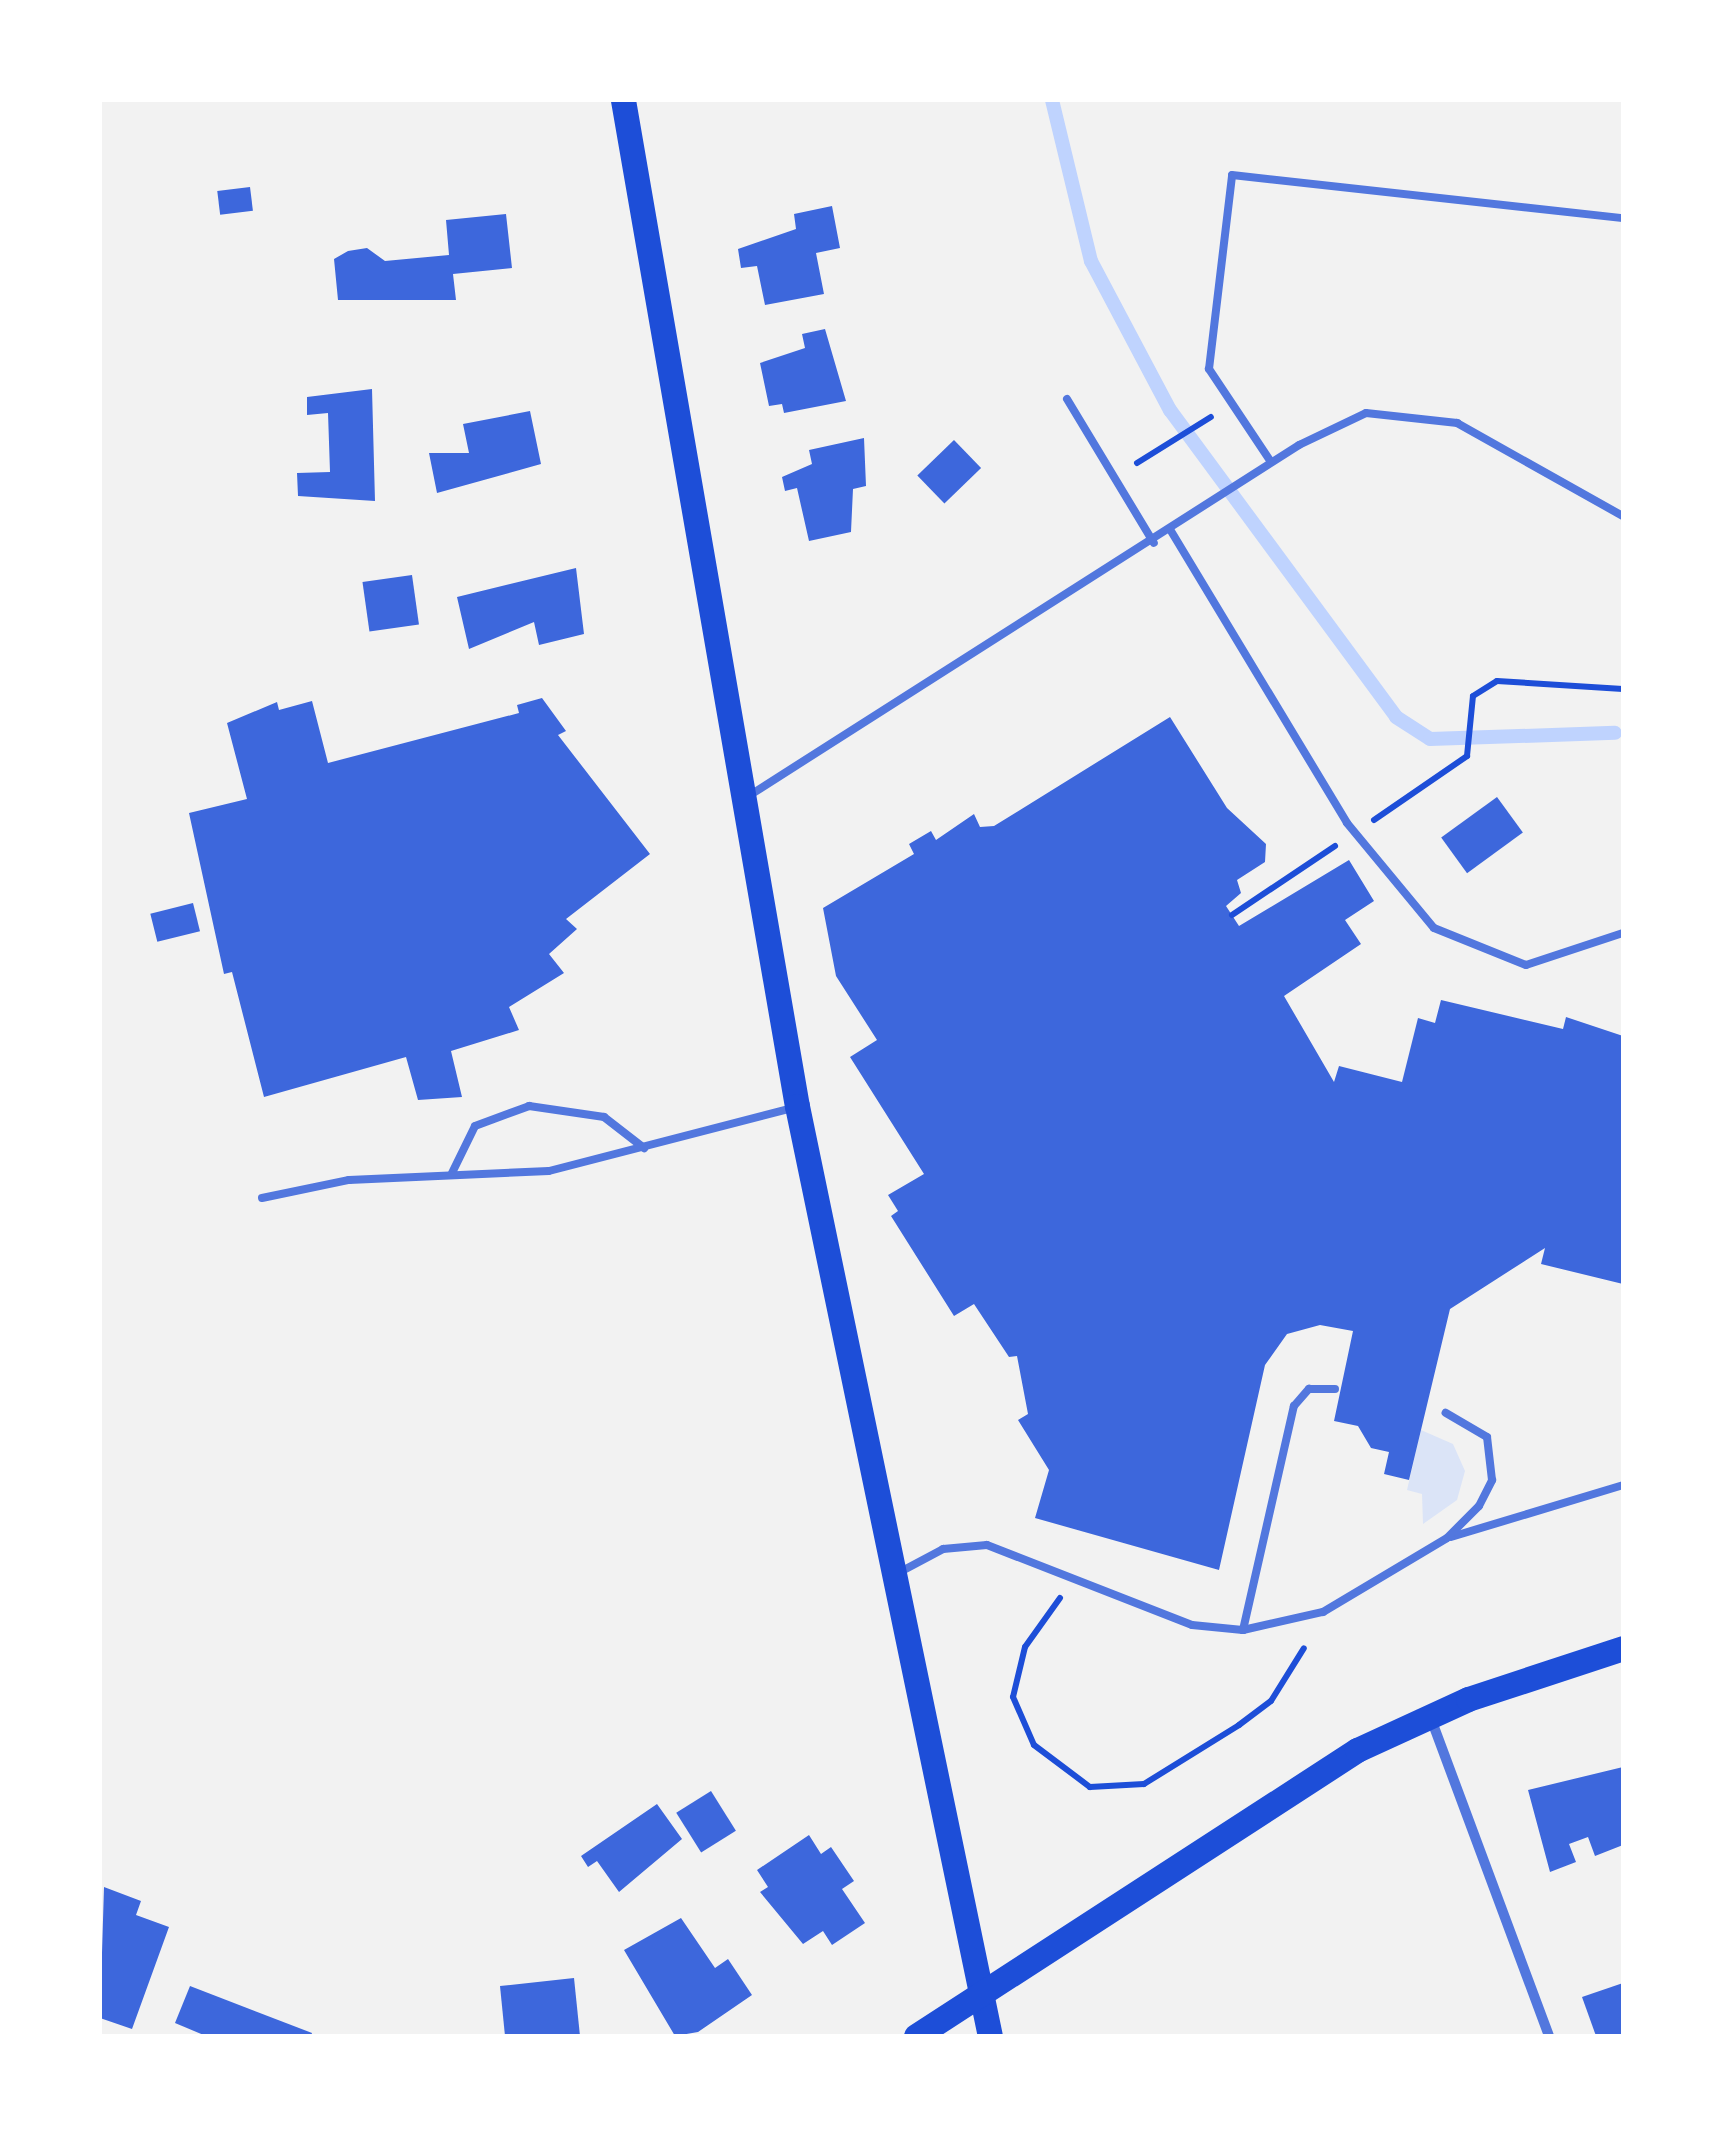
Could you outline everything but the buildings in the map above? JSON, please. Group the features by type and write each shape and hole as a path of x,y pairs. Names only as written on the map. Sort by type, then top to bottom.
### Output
{"main road":[{"path":"624,100 797,1106 990,2036"},
{"path":"916,2036 1283,1792 1430,1715 1623,1648"}],"street":[{"path":"1430,1715 1549,2036"}],"lane":[{"path":"1271,462 1209,369 1232,175 1623,218"},
{"path":"1067,400 1154,543"},
{"path":"743,799 1154,543 1271,462 1366,412 1442,417 1623,516"},
{"path":"1171,531 1347,824 1434,928 1526,965 1623,934"},
{"path":"452,1173 475,1126 529,1106 604,1118 644,1148"},
{"path":"262,1198 452,1173 548,1171 797,1106"},
{"path":"1242,1630 1294,1406 1310,1389 1335,1390"},
{"path":"1446,1413 1487,1437 1493,1469 1479,1506 1447,1538"},
{"path":"892,1576 943,1550 987,1545 1066,1569 1179,1622 1242,1630 1323,1612 1447,1538 1623,1485"}],"path":[{"path":"1162,446 1214,415"},
{"path":"1466,748 1464,723 1473,696 1496,680 1623,689"},
{"path":"1061,1597 1025,1647 1013,1698 1034,1745 1090,1787 1144,1784 1239,1725 1271,1701 1304,1648"}],"shaded area":[{"path":"1421,1430 1453,1444 1465,1471 1457,1500 1423,1524 1422,1494 1407,1490"}],"waterway":[{"path":"1052,100 1091,261 1170,410 1396,717 1430,739 1615,733"}]}
